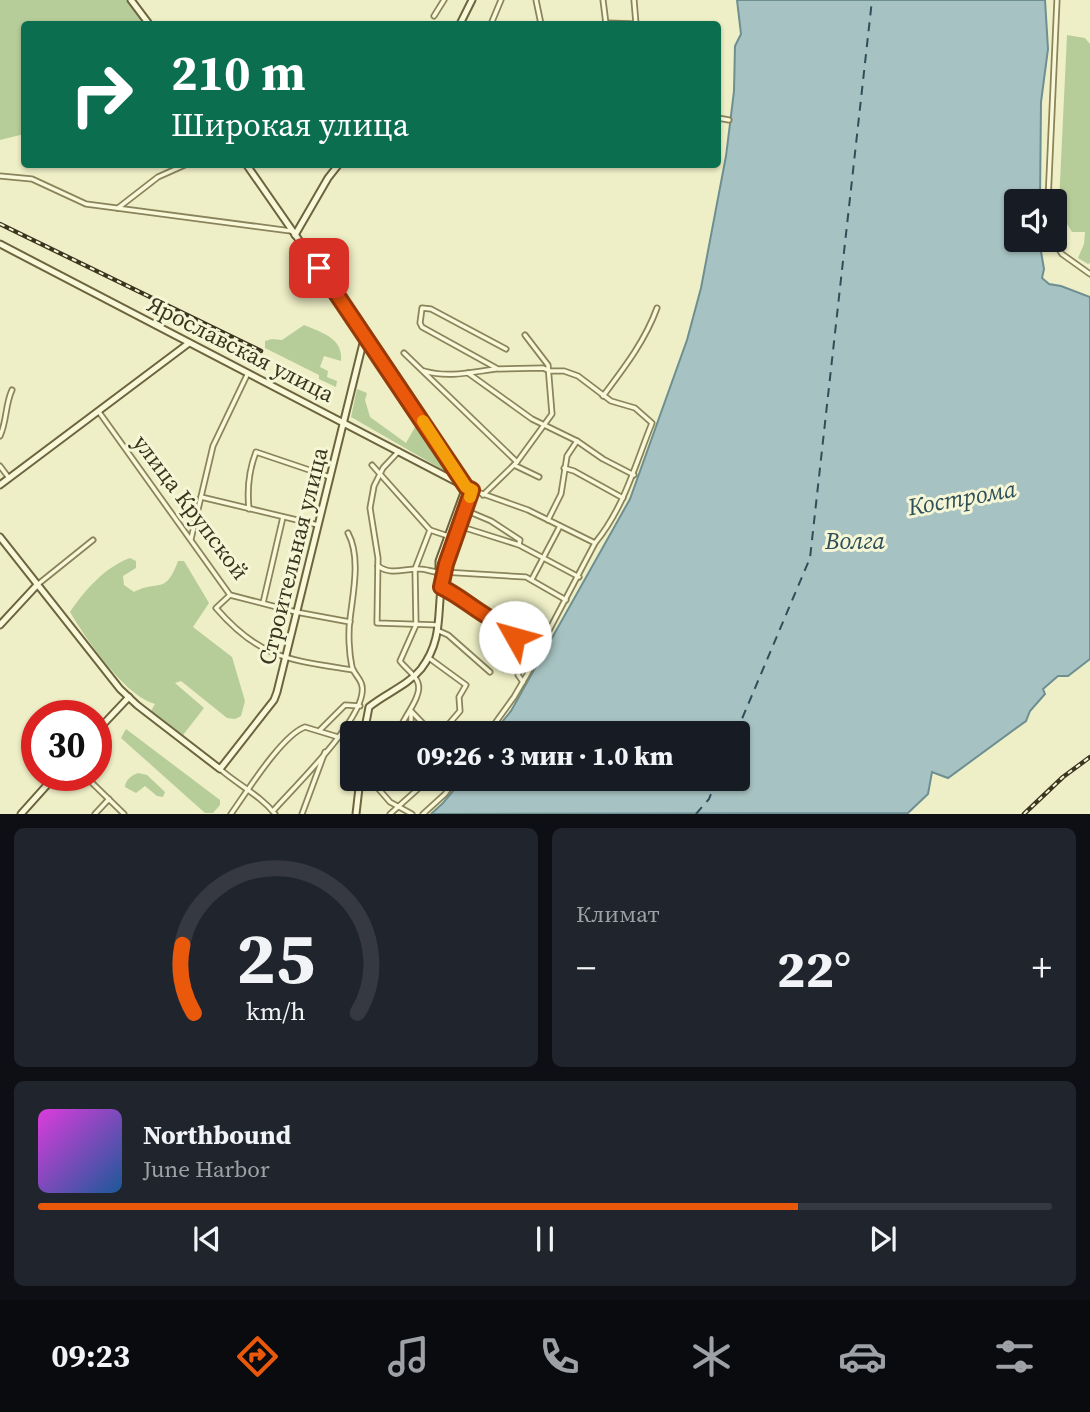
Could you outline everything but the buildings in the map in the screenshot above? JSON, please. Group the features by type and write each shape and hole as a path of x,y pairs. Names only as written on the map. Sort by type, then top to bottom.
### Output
{"street":[{"path":"131,0 147,21"},
{"path":"434,16 444,0"},
{"path":"462,21 472,0"},
{"path":"492,21 501,0"},
{"path":"536,0 540,21"},
{"path":"603,0 606,21"},
{"path":"634,0 636,21"},
{"path":"1049,189 1057,0"},
{"path":"721,119 729,120"},
{"path":"118,208 158,177 178,168"},
{"path":"249,168 469,488 528,510 595,543"},
{"path":"294,233 336,168"},
{"path":"0,176 32,179 82,203 294,233"},
{"name":"Ярославская улица","path":"0,244 469,488"},
{"path":"1061,252 1090,274"},
{"path":"498,369 422,327 422,308 430,309 506,349"},
{"path":"603,396 643,339 657,308"},
{"name":"Строительная улица","path":"220,769 274,700 365,335"},
{"path":"483,495 516,464 552,414 550,372 546,360 524,335"},
{"path":"0,485 189,343"},
{"path":"404,353 516,464 539,477"},
{"path":"422,370 442,374 498,369 543,368 550,372 564,371 578,376 611,401 635,408 652,423 623,498 606,530 595,543 523,682 496,721"},
{"path":"191,539 213,446 248,373"},
{"path":"468,373 533,419 634,475"},
{"path":"0,436 6,419 6,404 12,390"},
{"name":"улица Крупской","path":"99,412 230,595 349,622"},
{"path":"548,520 561,494 567,456 577,441"},
{"path":"399,451 387,462 371,495 370,508 378,566 377,623 439,628 490,673"},
{"path":"249,509 247,492 256,452 330,477"},
{"path":"372,465 430,530 448,536"},
{"path":"0,466 9,478"},
{"path":"444,475 452,473 454,466"},
{"path":"564,468 623,498"},
{"path":"441,572 465,510 469,488"},
{"path":"366,721 369,707 414,676 429,658 439,628 439,561 469,488"},
{"path":"201,497 318,525"},
{"path":"465,510 504,528 520,540 519,545"},
{"path":"263,603 284,517"},
{"path":"459,526 519,545 579,577"},
{"path":"532,579 560,526"},
{"path":"405,721 411,711 419,683 400,661 416,625 415,569 430,530"},
{"path":"0,537 129,697 247,791 260,798 274,812 338,737 360,704 362,685 353,670 349,622 354,560 352,539 348,533"},
{"path":"0,625 37,585 93,540"},
{"path":"378,566 386,571 415,569 466,575 519,576 532,579 566,600"},
{"path":"441,587 514,631 515,642 523,660 518,675 523,682"},
{"path":"230,595 216,608 245,638 285,658 353,670"},
{"path":"429,658 471,689"},
{"path":"451,721 460,711 459,697 466,685"},
{"path":"112,715 129,697"},
{"path":"319,731 345,705 360,704 369,707"},
{"path":"411,711 411,721"},
{"path":"411,711 421,721"},
{"path":"231,814 293,734 305,727 338,737"},
{"path":"302,814 326,750"},
{"path":"21,814 42,791"},
{"path":"101,791 124,814"},
{"path":"356,814 359,791"},
{"path":"380,791 390,802 411,814"},
{"path":"390,814 414,791"},
{"path":"423,814 447,791"},
{"path":"95,814 109,799"}],"green space":[{"path":"0,0 128,0 143,21 21,21 21,135 0,140"},
{"path":"1067,35 1085,38 1090,44 1088,264 1078,258 1084,244 1085,232 1072,232 1067,224 1067,189 1060,189"},
{"path":"304,325 324,333 339,347 341,361 324,356 320,367 328,371 327,377 337,381 336,387 319,379 319,375 265,348 265,341 282,340"},
{"path":"376,355 450,470 445,471 351,417 357,389 367,393 365,400 370,417 406,443 415,427 370,360"},
{"path":"130,558 136,561 136,568 123,576 124,585 134,592 165,583 178,561 184,561 209,603 193,627 232,657 245,701 241,716 235,719 227,718 181,681 175,683 204,708 183,735 151,711 155,704 131,690 107,665 86,637 70,612 96,580 112,567"},
{"path":"126,729 220,800 220,805 213,813 205,813 121,738"},
{"path":"138,773 147,775 165,792 163,797 157,796 145,786 136,793 125,787 129,778"}],"water":[{"name":"Волга","path":"737,0 1045,0 1048,49 1041,102 1040,189 1004,189 1004,252 1041,252 1044,269 1042,278 1049,284 1090,297 1090,659 1068,676 1058,676 1043,689 1045,694 1030,711 1026,721 948,778 932,772 928,794 908,813 431,814 453,791 750,791 750,721 503,721 511,711 630,499 687,340 701,288 726,156 734,91 735,46 741,34"}],"ferry route":[{"path":"741,721 810,558 872,0"},
{"path":"696,814 712,791"}],"railway":[{"path":"0,224 261,351"},
{"path":"1024,814 1063,777 1090,757"}],"slow traffic":[{"path":"423,421 466,487 472,490 470,497"}],"route":[{"path":"319,268 466,487 472,490 446,564 441,587 461,597 492,619 510,627 515,637"}],"water label":[{"name":"Кострома","path":"962,498"}]}
